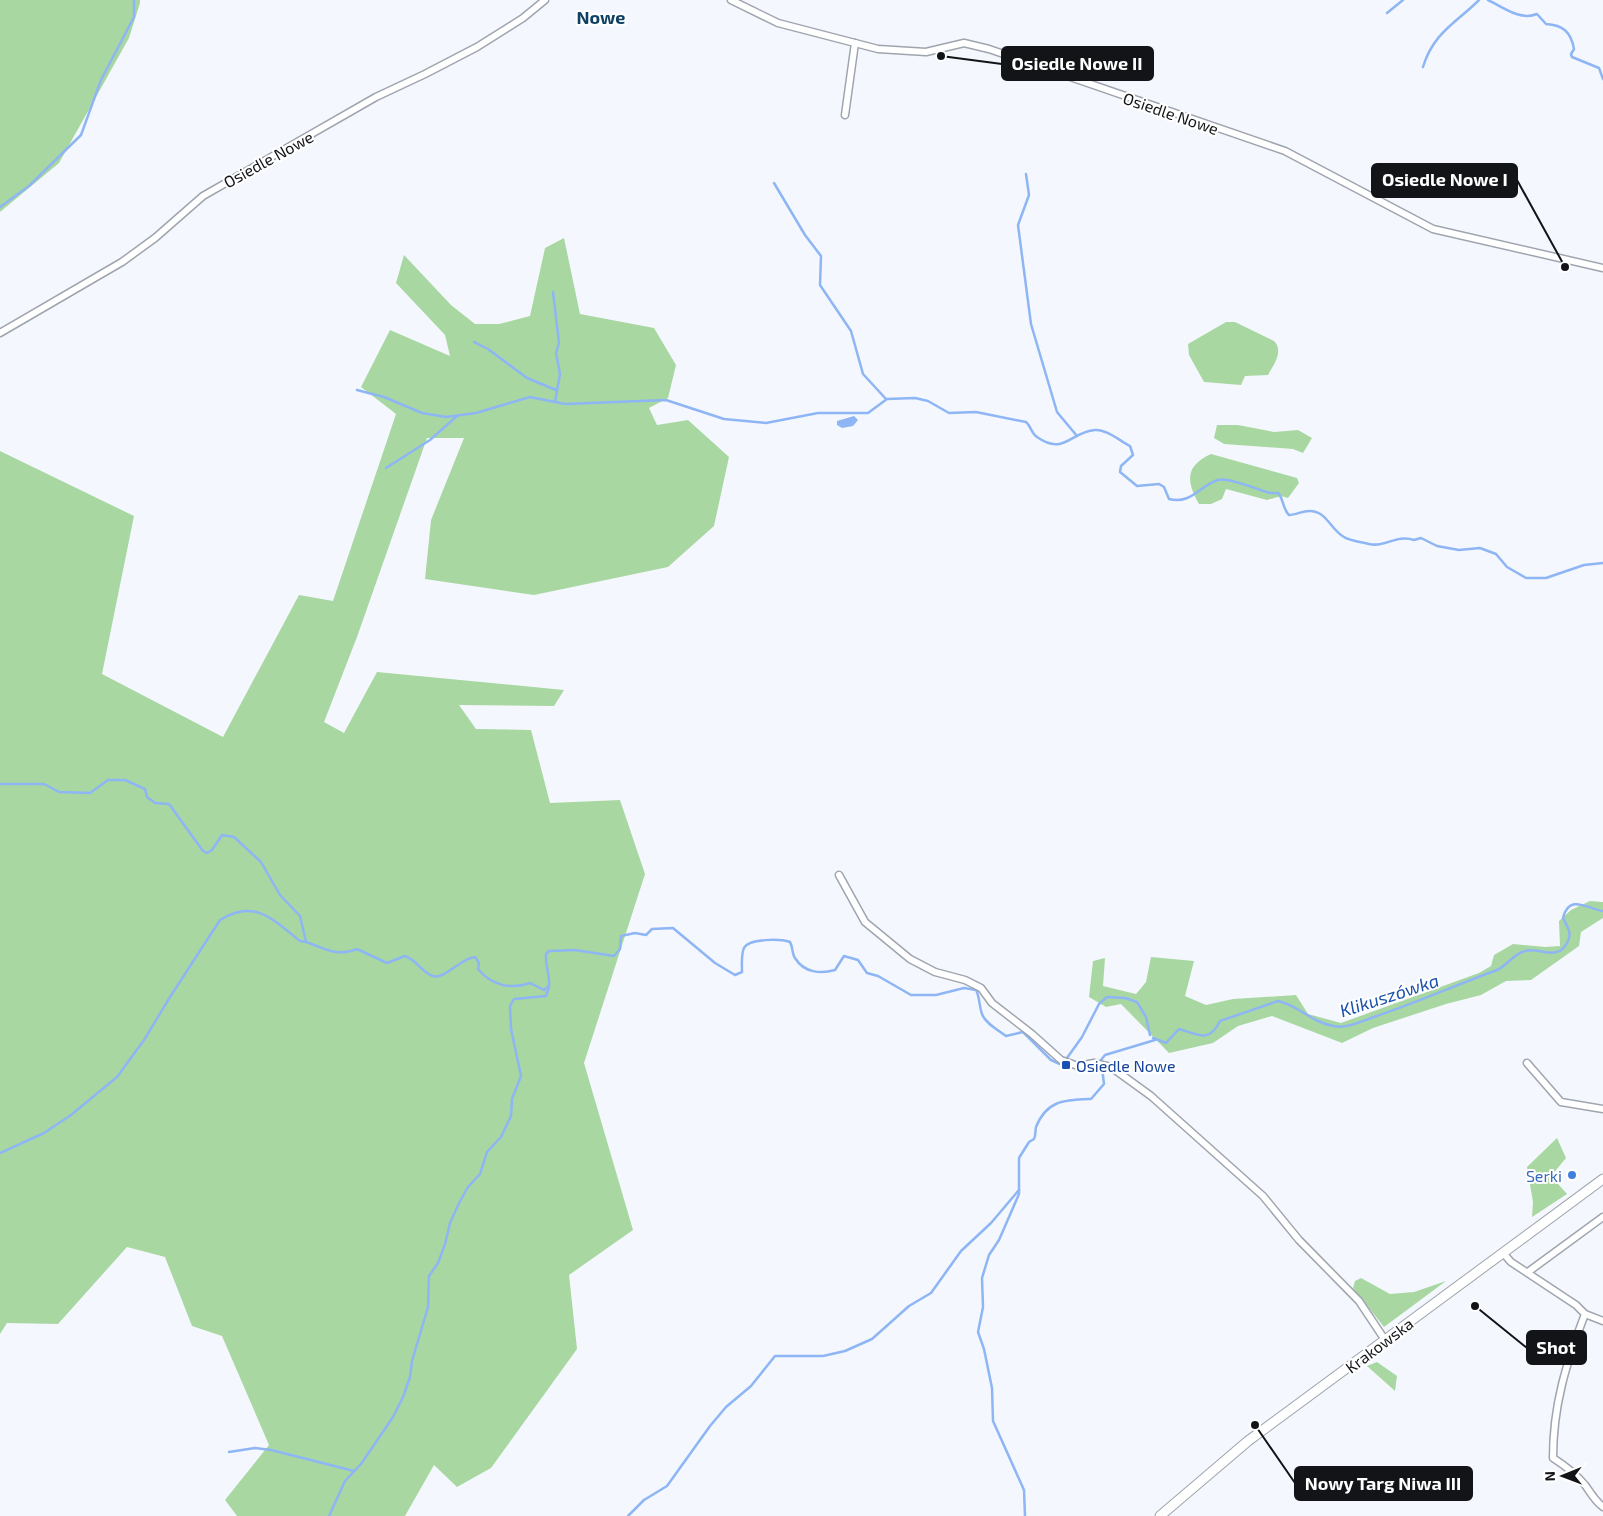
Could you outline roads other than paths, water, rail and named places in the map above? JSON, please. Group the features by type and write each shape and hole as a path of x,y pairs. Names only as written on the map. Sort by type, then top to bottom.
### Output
{"main road":[{"name":"Krakowska","path":"1160,1516 1228,1457 1603,1179"}],"street":[{"name":"Osiedle Nowe","path":"0,333 122,262 155,238 203,196 376,96 425,74 477,47 523,18 545,0"},
{"name":"Osiedle Nowe","path":"731,0 778,23 878,49 914,53 935,51 964,43 989,49 1286,151 1433,229 1603,268"},
{"path":"846,115 855,44"},
{"path":"840,875 865,922 910,959 935,972 964,980 981,988 992,1003 1032,1034 1061,1060 1078,1066 1101,1064 1117,1071 1151,1096 1263,1196 1299,1240 1359,1301 1384,1340"},
{"path":"1527,1063 1561,1102 1603,1109"},
{"path":"1528,1272 1603,1216"},
{"path":"1503,1253 1511,1262 1576,1305 1585,1314 1603,1320"},
{"path":"1585,1314 1564,1370 1553,1426 1553,1458 1580,1480 1595,1501 1603,1506"}],"water":[{"path":"854,416 858,420 853,426 842,428 837,425 837,421"}],"waterway":[{"path":"0,207 29,186 81,135 101,80 134,17 134,0"},
{"path":"1387,13 1403,0"},
{"path":"1423,67 1427,55 1439,37 1479,0"},
{"path":"1488,0 1524,16 1537,14 1546,24 1565,30 1573,43 1572,57 1599,68 1603,79"},
{"path":"1026,174 1029,195 1018,225 1031,324 1057,412 1077,436"},
{"path":"774,183 805,235 821,256 820,285 851,331 863,374 886,399"},
{"path":"553,292 559,343 556,353 560,374 555,402"},
{"path":"474,342 488,349 527,378 556,390"},
{"path":"357,390 384,397 422,413 446,417 476,413 530,397 565,404 666,400 724,419 766,423 818,413 868,413 887,399 915,398 928,401 949,413 976,412 1026,422 1033,434 1046,442 1054,444 1061,444 1086,432 1104,431 1130,446 1133,455 1121,466 1120,472 1137,486 1159,484 1164,487 1169,499 1183,499 1212,482 1229,480 1270,493 1278,493 1289,515 1308,511 1316,512 1321,514 1340,534 1356,541 1375,545 1402,539 1414,540 1421,538 1437,546 1459,550 1480,548 1496,554 1507,567 1526,578 1546,578 1584,565 1603,563"},
{"path":"386,468 430,440 457,416"},
{"name":"Klikuszówka","path":"0,784 44,784 59,792 90,793 108,780 125,780 145,789 147,797 155,803 169,804 203,851 207,853 212,850 222,835 234,837 261,862 280,895 300,916 306,942 331,951 343,952 357,949 387,963 405,956 433,976 442,975 464,961 475,957 479,963 478,969 489,979 501,985 515,986 530,983 544,990 549,986 546,958 546,954 549,951 575,950 614,956 620,949 621,936 635,933 646,935 652,929 673,928 715,963 735,975 742,972 742,953 747,945 752,942 766,940 786,941 790,942 794,956 799,963 813,971 835,970 844,956 858,960 867,973 878,976 911,995 936,995 964,988 976,990 982,1014 989,1023 1006,1036 1023,1032 1051,1060 1062,1065"},
{"name":"Klikuszówka","path":"1153,1038 1166,1043 1179,1029 1197,1035 1207,1035 1216,1028 1220,1021 1278,1001 1292,1006 1326,1024 1339,1027 1354,1024 1497,970 1521,952 1530,950 1551,953 1561,950 1569,939 1568,929 1563,918 1566,910 1574,904 1603,911"},
{"path":"0,1153 44,1133 71,1115 117,1077 144,1040 220,920 243,911 254,911 272,919 300,941 306,942"},
{"path":"329,1516 345,1481 361,1464 393,1417 403,1397 428,1307 429,1276 438,1263 450,1223 459,1203 468,1187 480,1174 487,1152 501,1137 511,1116 512,1099 521,1076 511,1029 510,1006 514,999 546,996 549,987"},
{"name":"Klikuszówka","path":"1067,1058 1082,1037 1099,1004 1107,997 1125,998 1137,1002 1146,1017 1150,1035"},
{"path":"1025,1516 1024,1490 993,1421 992,1388 984,1349 978,1332 983,1307 982,1278 989,1255 999,1240 1019,1194 1019,1158 1029,1142 1034,1139 1036,1127 1045,1111 1065,1101 1091,1099 1104,1084 1101,1060 1105,1055 1155,1040"},
{"path":"628,1516 644,1500 667,1486 710,1426 726,1407 751,1386 775,1356 823,1356 845,1351 872,1339 909,1306 931,1293 961,1251 991,1223 1019,1190"},
{"path":"229,1452 255,1448 271,1450 354,1471"}],"place":[{"name":"Osiedle Nowe II","path":"941,56"},
{"name":"Osiedle Nowe I","path":"1565,267"},
{"name":"Osiedle Nowe","path":"1066,1065"},
{"name":"Serki","path":"1572,1175"},
{"name":"Shot","path":"1475,1306"},
{"name":"Nowy Targ Niwa III","path":"1255,1425"}],"district":[{"name":"Nowe","path":"601,17"}]}
